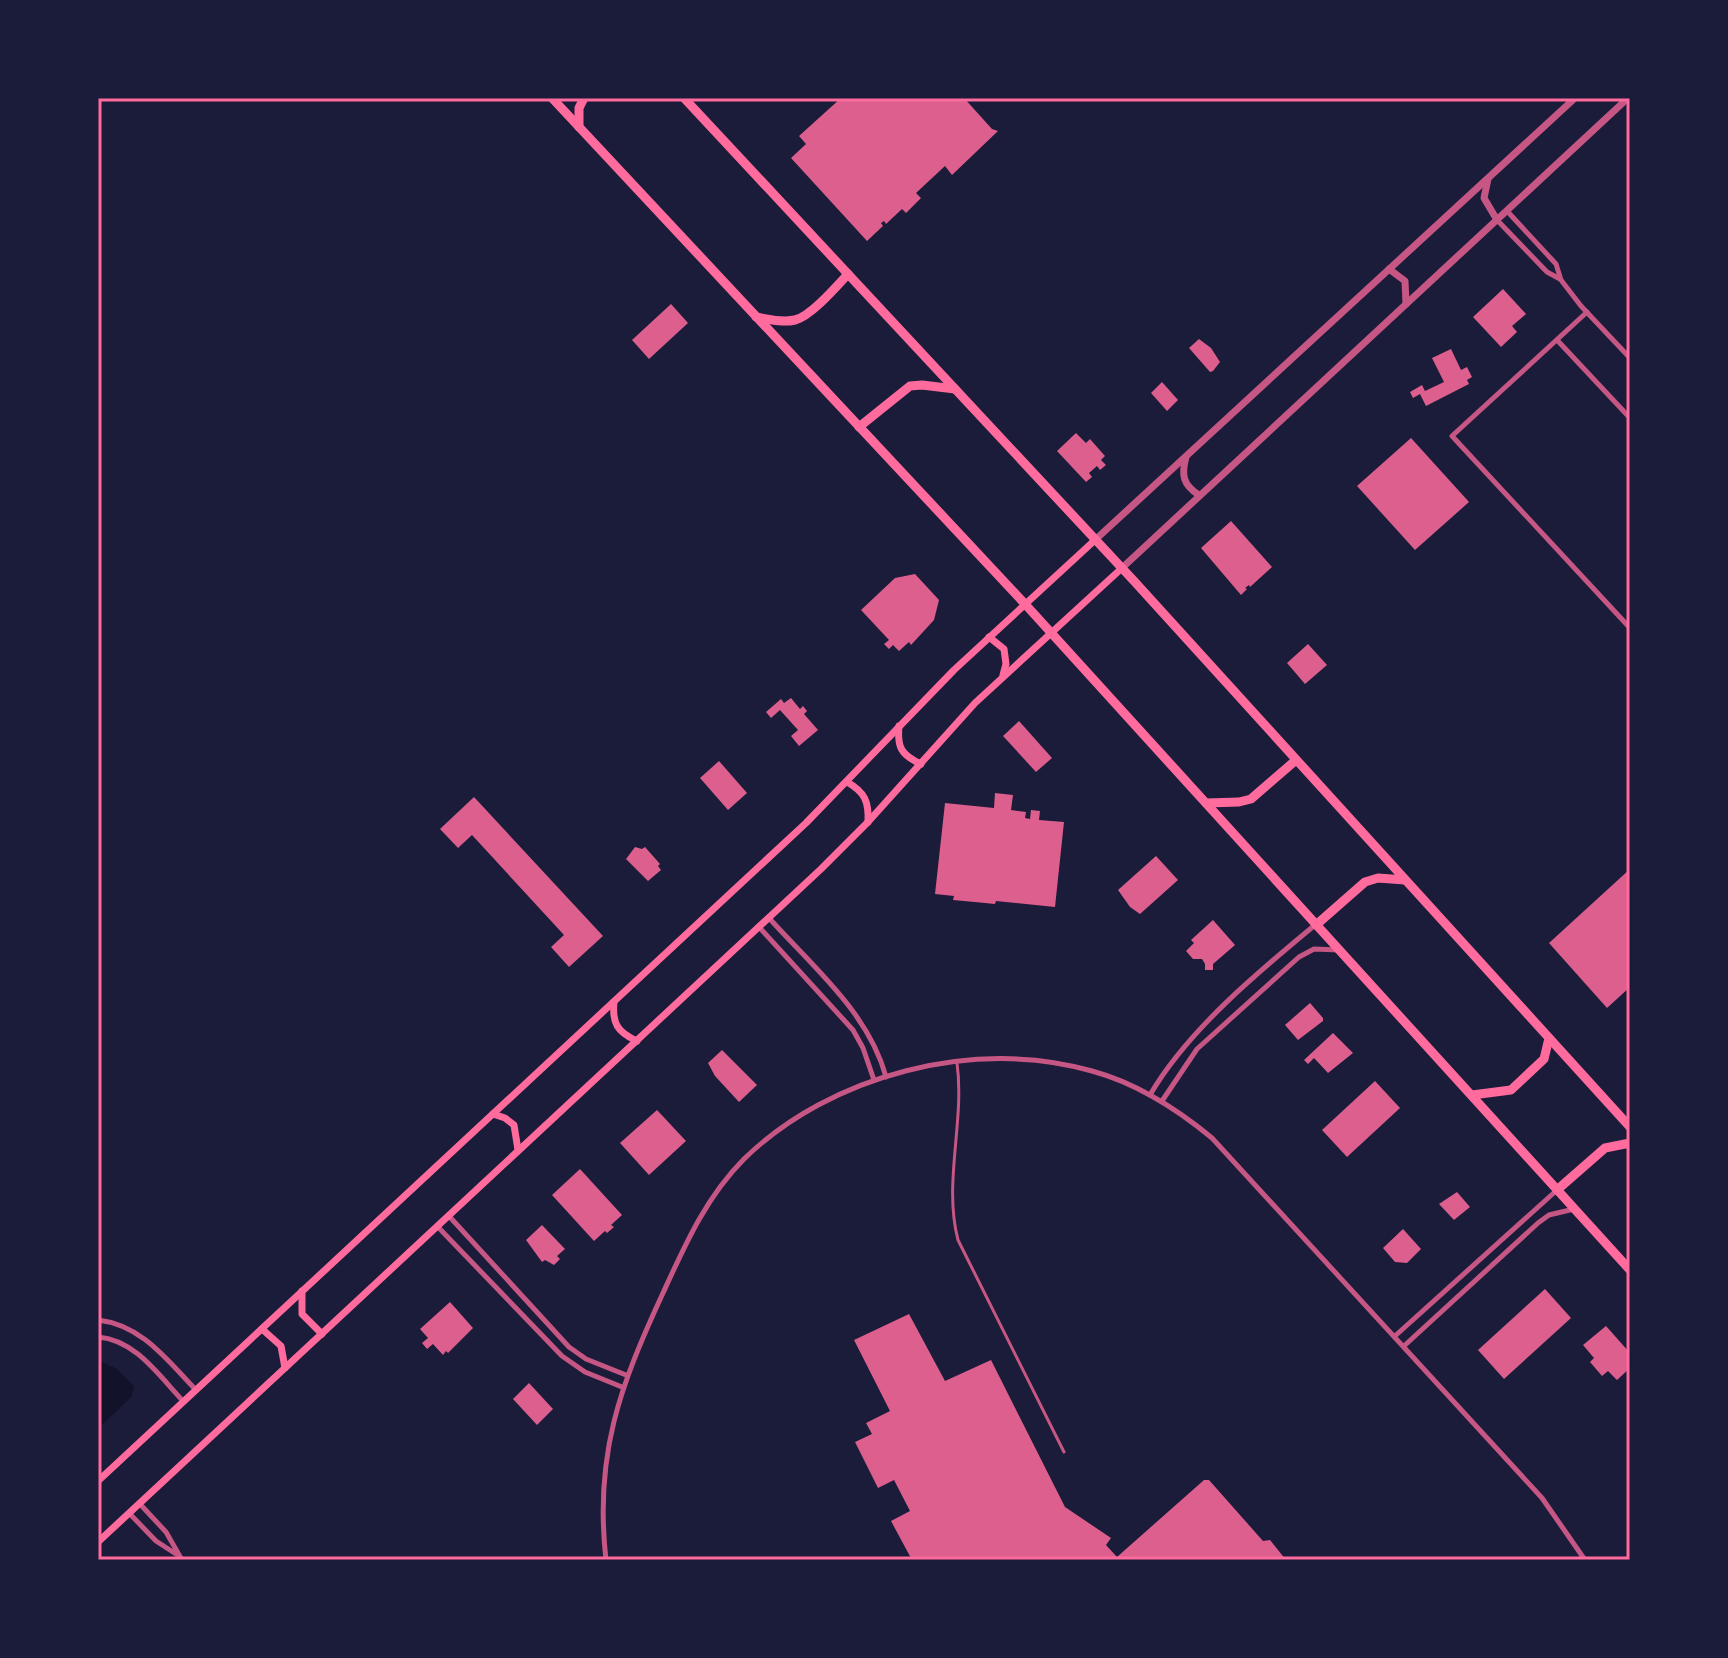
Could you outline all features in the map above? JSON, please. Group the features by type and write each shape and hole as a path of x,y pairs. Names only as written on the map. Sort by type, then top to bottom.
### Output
{"highway":[{"path":"552,98 1025,604 1630,1270"},
{"path":"579,127 579,108 584,98"},
{"path":"684,98 1122,568 1630,1127"},
{"path":"756,317 797,320 848,274"},
{"path":"859,427 910,386 955,389"},
{"path":"1206,803 1251,799 1296,760"},
{"path":"1316,925 1365,882 1378,878 1405,880"},
{"path":"1472,1095 1511,1090 1544,1059 1549,1038"},
{"path":"1557,1190 1605,1148 1630,1143"}],"main road":[{"path":"98,1481 614,1002 847,782 989,637 1095,540"},
{"path":"98,1542 769,918 868,822 1002,677 1122,568"},
{"path":"989,637 1004,649 1006,664 1002,677"},
{"path":"899,726 901,751 921,764"},
{"path":"847,782 865,796 868,822"},
{"path":"614,1002 615,1025 622,1034 637,1041"},
{"path":"493,1114 514,1125 518,1150"},
{"path":"302,1291 302,1314 322,1334"},
{"path":"262,1329 281,1346 285,1368"}],"street":[{"path":"1095,540 1575,98"},
{"path":"1122,568 1628,98"},
{"path":"1489,177 1484,198 1497,220 1547,272 1561,280 1630,358"},
{"path":"1507,211 1556,264 1561,280"},
{"path":"1389,269 1405,281 1406,304"},
{"path":"1587,312 1452,436 1630,628"},
{"path":"1557,340 1630,418"},
{"path":"1186,456 1183,476 1186,485 1199,495"},
{"path":"769,918 856,1013 875,1043 886,1077"},
{"path":"1150,1095 1188,1041 1316,925"},
{"path":"759,927 853,1030 874,1080"},
{"path":"1161,1102 1197,1049 1299,957 1314,949 1340,950"},
{"path":"606,1560 604,1477 613,1419 622,1387 695,1226 730,1175 763,1142 794,1118 829,1098 886,1077 957,1063 1014,1059 1056,1062 1094,1071 1150,1095 1186,1117 1224,1149 1551,1508 1585,1560"},
{"path":"1395,1336 1557,1190"},
{"path":"1404,1346 1538,1223 1549,1215 1574,1209"},
{"path":"448,1215 569,1347 586,1359 626,1375"},
{"path":"437,1226 562,1356 585,1372 622,1387"},
{"path":"98,1320 115,1322 141,1334 196,1390"},
{"path":"98,1337 112,1339 131,1348 184,1402"},
{"path":"139,1503 166,1532 182,1560"},
{"path":"129,1513 156,1541 177,1554"}],"lane":[{"path":"957,1063 959,1094 953,1208 958,1240 1064,1452"}],"shaded area":[{"path":"98,1360 117,1369 134,1386 131,1397 98,1429"}],"building":[{"path":"841,98 964,98 992,129 998,131 952,175 945,166 916,193 921,198 906,213 902,209 886,224 884,221 881,223 883,226 867,241 791,158 806,144 799,136"},
{"path":"1503,289 1526,314 1512,326 1517,332 1501,347 1473,317"},
{"path":"671,304 688,323 649,359 632,340"},
{"path":"1199,339 1211,348 1220,362 1213,371 1210,372 1189,348"},
{"path":"1451,349 1461,370 1467,367 1472,377 1467,380 1469,384 1426,406 1420,394 1413,398 1410,392 1422,385 1425,391 1444,382 1432,358"},
{"path":"1162,382 1178,400 1167,411 1151,393"},
{"path":"1076,433 1086,443 1090,439 1105,456 1101,460 1106,465 1100,470 1097,466 1089,473 1092,477 1086,482 1057,451"},
{"path":"1411,438 1469,502 1415,550 1357,486"},
{"path":"1231,521 1272,567 1245,588 1241,595 1201,548"},
{"path":"915,574 939,600 934,620 911,645 909,642 899,651 893,645 889,649 884,644 889,640 861,610 895,578"},
{"path":"1308,644 1327,665 1305,684 1287,663"},
{"path":"791,698 800,709 803,706 807,711 804,714 818,730 799,746 791,736 798,730 780,710 771,718 766,712 781,699 784,703"},
{"path":"1019,721 1052,758 1036,772 1003,736"},
{"path":"719,761 747,793 728,810 700,778"},
{"path":"995,793 1013,795 1011,810 1026,812 1025,818 1030,819 1031,810 1040,811 1039,820 1064,822 1055,907 953,900 954,896 935,894 945,803 994,808"},
{"path":"474,797 603,936 569,967 551,947 564,935 472,835 458,848 440,829"},
{"path":"635,847 645,847 660,864 661,870 648,881 626,859"},
{"path":"1156,856 1178,880 1140,914 1130,907 1118,890"},
{"path":"1630,869 1630,987 1607,1008 1549,943"},
{"path":"1213,920 1235,945 1213,964 1213,970 1205,970 1202,959 1193,959 1186,951 1194,943 1191,940"},
{"path":"1310,1003 1323,1021 1298,1040 1285,1025"},
{"path":"1333,1033 1353,1053 1328,1073 1314,1058 1308,1064 1304,1060"},
{"path":"722,1050 757,1085 739,1102 715,1076 708,1063"},
{"path":"1375,1081 1400,1108 1347,1157 1322,1130"},
{"path":"657,1110 686,1141 649,1175 620,1143"},
{"path":"580,1169 622,1215 611,1225 614,1227 594,1241 552,1195"},
{"path":"1457,1192 1470,1207 1454,1220 1439,1204"},
{"path":"542,1225 565,1249 557,1256 560,1259 554,1265 545,1260 542,1262 526,1240"},
{"path":"1403,1229 1421,1249 1407,1263 1395,1262 1383,1248"},
{"path":"1545,1289 1571,1318 1504,1379 1478,1350"},
{"path":"450,1302 473,1328 443,1355 433,1344 427,1349 422,1343 428,1338 420,1329"},
{"path":"909,1314 945,1381 991,1360 1065,1507 1111,1538 1106,1545 1117,1557 1204,1480 1209,1480 1263,1541 1270,1540 1286,1560 912,1560 891,1521 910,1511 894,1480 878,1488 855,1442 872,1434 866,1423 890,1411 854,1340"},
{"path":"1606,1326 1630,1353 1630,1368 1617,1380 1608,1371 1602,1376 1590,1362 1594,1358 1583,1345"},
{"path":"529,1383 553,1409 537,1425 513,1399"}]}
